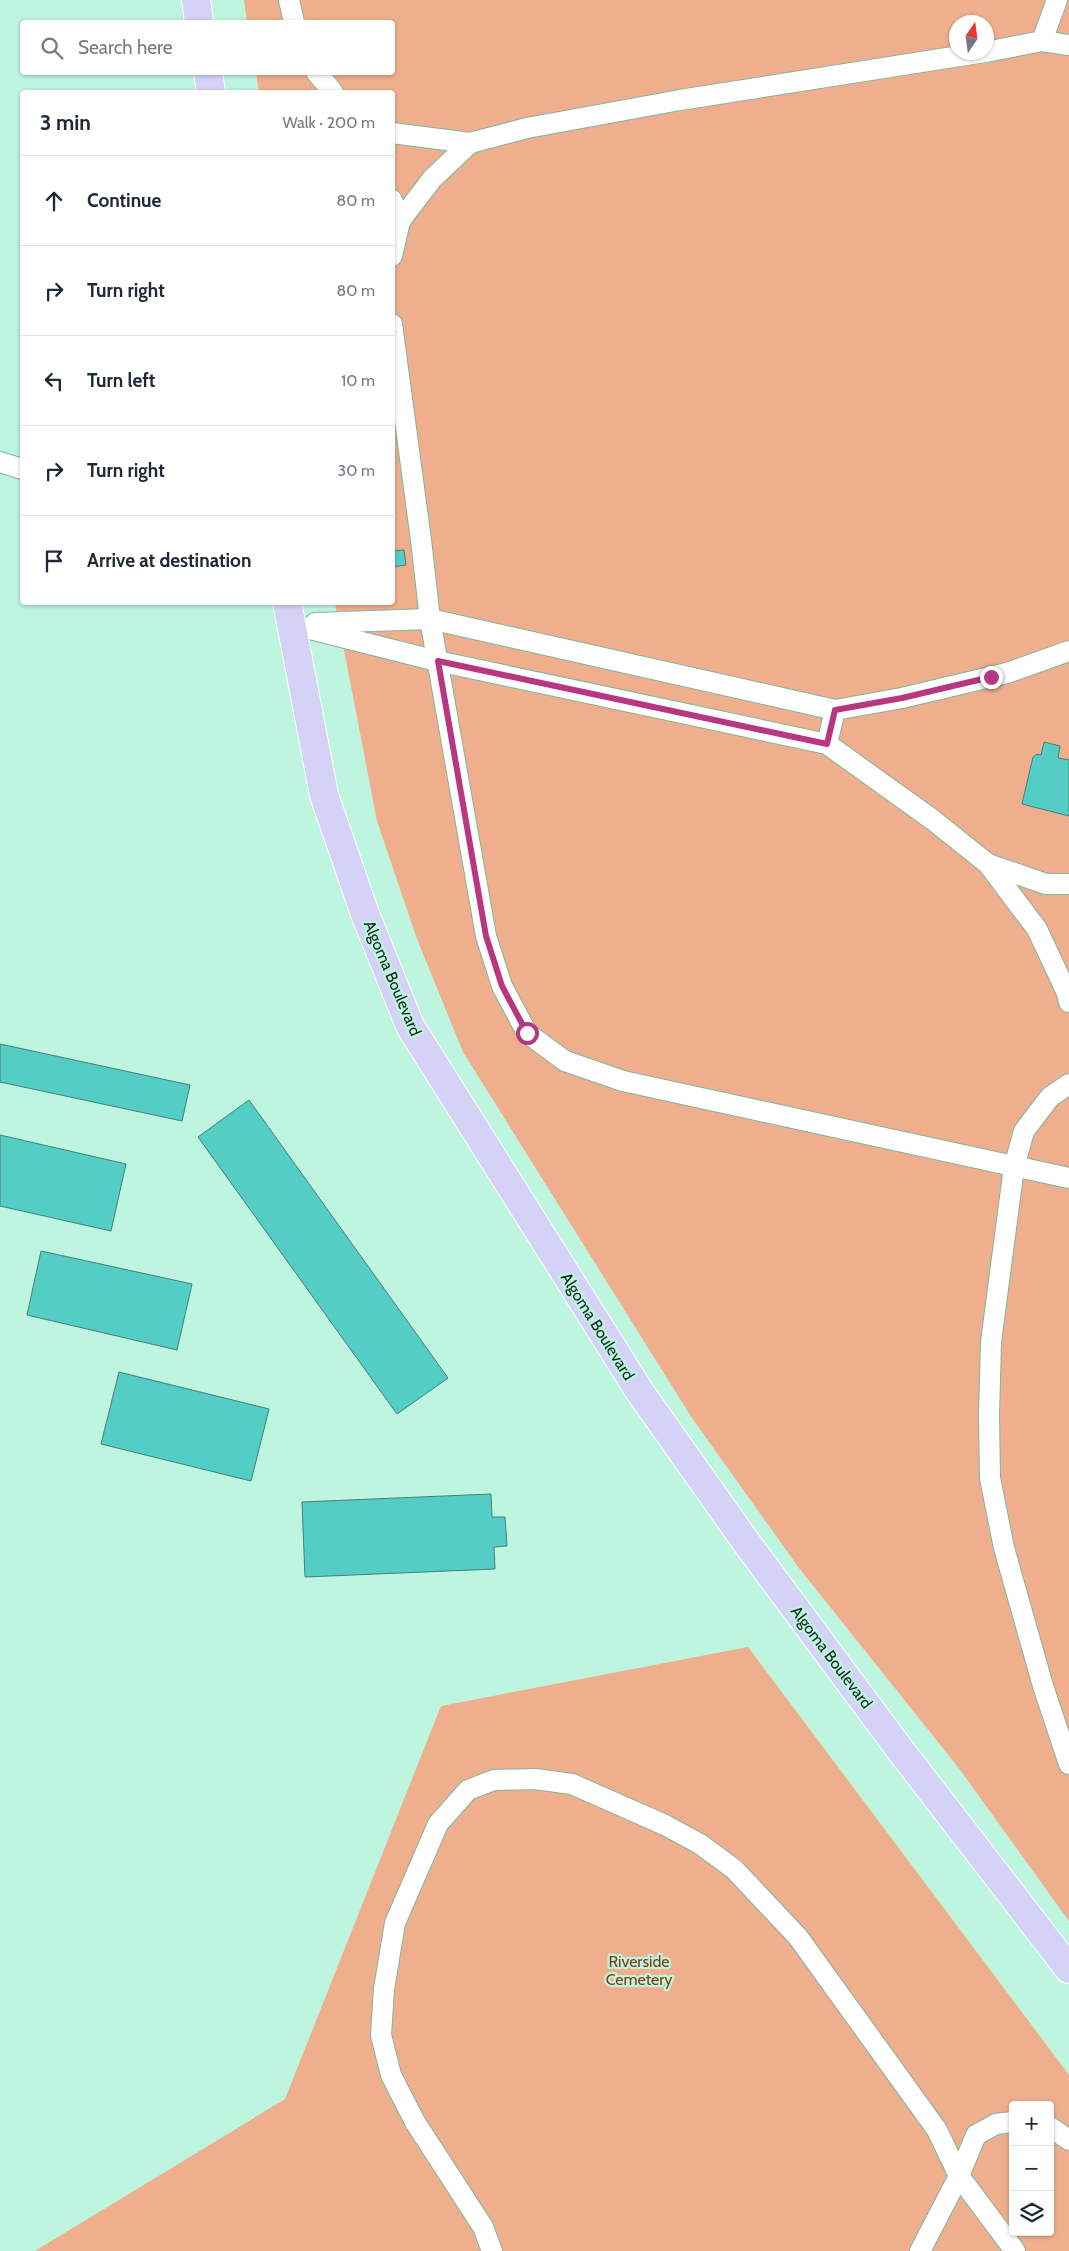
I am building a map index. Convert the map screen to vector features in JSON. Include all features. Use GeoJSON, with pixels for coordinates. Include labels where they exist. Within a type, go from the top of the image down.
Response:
{"type":"FeatureCollection","features":[{"type":"Feature","properties":{"kind":"main road"},"geometry":{"type":"LineString","coordinates":[[196,0],[199,20]]}},
{"type":"Feature","properties":{"kind":"main road"},"geometry":{"type":"LineString","coordinates":[[208,75],[211,90]]}},
{"type":"Feature","properties":{"kind":"main road","name":"Algoma Boulevard"},"geometry":{"type":"LineString","coordinates":[[288,613],[324,795],[365,914],[410,1026],[640,1392],[746,1542],[1069,1969]]}},
{"type":"Feature","properties":{"kind":"lane"},"geometry":{"type":"LineString","coordinates":[[289,0],[294,20]]}},
{"type":"Feature","properties":{"kind":"lane"},"geometry":{"type":"LineString","coordinates":[[1042,41],[1057,0]]}},
{"type":"Feature","properties":{"kind":"lane"},"geometry":{"type":"LineString","coordinates":[[994,50],[1042,41],[1069,45]]}},
{"type":"Feature","properties":{"kind":"lane"},"geometry":{"type":"LineString","coordinates":[[395,133],[470,144],[527,128],[680,100],[949,58]]}},
{"type":"Feature","properties":{"kind":"lane"},"geometry":{"type":"LineString","coordinates":[[319,75],[331,90]]}},
{"type":"Feature","properties":{"kind":"lane"},"geometry":{"type":"LineString","coordinates":[[395,243],[400,221],[432,179],[470,144]]}},
{"type":"Feature","properties":{"kind":"lane"},"geometry":{"type":"LineString","coordinates":[[395,208],[400,221]]}},
{"type":"Feature","properties":{"kind":"lane"},"geometry":{"type":"LineString","coordinates":[[395,346],[430,619],[486,936],[502,986],[527,1033],[565,1061],[623,1081],[1069,1178]]}},
{"type":"Feature","properties":{"kind":"lane"},"geometry":{"type":"LineString","coordinates":[[0,462],[20,468]]}},
{"type":"Feature","properties":{"kind":"lane"},"geometry":{"type":"LineString","coordinates":[[288,613],[430,619],[835,710],[902,698],[1007,673],[1069,651]]}},
{"type":"Feature","properties":{"kind":"lane"},"geometry":{"type":"LineString","coordinates":[[288,613],[438,661],[827,744],[933,820],[988,864],[1037,929],[1067,993],[1069,1002]]}},
{"type":"Feature","properties":{"kind":"lane"},"geometry":{"type":"LineString","coordinates":[[827,744],[835,710]]}},
{"type":"Feature","properties":{"kind":"lane"},"geometry":{"type":"LineString","coordinates":[[988,864],[1046,884],[1069,884]]}},
{"type":"Feature","properties":{"kind":"lane"},"geometry":{"type":"LineString","coordinates":[[1069,1084],[1050,1097],[1024,1132],[1014,1167],[991,1342],[988,1416],[990,1478],[1004,1548],[1043,1686],[1069,1764]]}},
{"type":"Feature","properties":{"kind":"lane"},"geometry":{"type":"LineString","coordinates":[[492,2251],[483,2227],[415,2122],[391,2075],[381,2035],[384,1989],[395,1923],[438,1824],[468,1790],[494,1780],[534,1779],[572,1784],[665,1825],[700,1844],[734,1869],[798,1938],[937,2130],[959,2176],[1015,2251]]}},
{"type":"Feature","properties":{"kind":"lane"},"geometry":{"type":"LineString","coordinates":[[920,2251],[959,2176],[976,2135],[996,2124],[1009,2122]]}},
{"type":"Feature","properties":{"kind":"lane"},"geometry":{"type":"LineString","coordinates":[[1054,2130],[1069,2140]]}},
{"type":"Feature","properties":{"kind":"green space"},"geometry":{"type":"Polygon","coordinates":[[[244,0],[1069,0],[1069,1921],[958,1767],[799,1568],[692,1418],[463,1052],[417,939],[377,821],[335,605],[395,605],[395,90],[259,90],[256,75],[395,75],[395,20],[247,20],[244,0]]]}},
{"type":"Feature","properties":{"kind":"green space","name":"Riverside Cemetery"},"geometry":{"type":"Polygon","coordinates":[[[748,1647],[1069,2075],[1069,2251],[35,2251],[285,2099],[441,1706],[748,1647]]]}},
{"type":"Feature","properties":{"kind":"building"},"geometry":{"type":"Polygon","coordinates":[[[404,550],[406,565],[395,567],[395,551],[404,550]]]}},
{"type":"Feature","properties":{"kind":"building"},"geometry":{"type":"Polygon","coordinates":[[[1044,742],[1060,746],[1058,758],[1069,760],[1069,816],[1022,804],[1033,757],[1037,754],[1041,755],[1044,742]]]}},
{"type":"Feature","properties":{"kind":"building"},"geometry":{"type":"Polygon","coordinates":[[[0,1044],[190,1085],[182,1121],[0,1082],[0,1044]]]}},
{"type":"Feature","properties":{"kind":"building"},"geometry":{"type":"Polygon","coordinates":[[[249,1100],[448,1378],[397,1414],[198,1137],[249,1100]]]}},
{"type":"Feature","properties":{"kind":"building"},"geometry":{"type":"Polygon","coordinates":[[[0,1135],[126,1164],[111,1231],[0,1206],[0,1135]]]}},
{"type":"Feature","properties":{"kind":"building"},"geometry":{"type":"Polygon","coordinates":[[[41,1251],[192,1284],[177,1350],[27,1315],[41,1251]]]}},
{"type":"Feature","properties":{"kind":"building"},"geometry":{"type":"Polygon","coordinates":[[[119,1372],[269,1409],[251,1481],[101,1444],[119,1372]]]}},
{"type":"Feature","properties":{"kind":"building"},"geometry":{"type":"Polygon","coordinates":[[[491,1494],[492,1517],[505,1517],[507,1546],[494,1547],[495,1569],[305,1577],[302,1502],[491,1494]]]}},
{"type":"Feature","properties":{"kind":"route"},"geometry":{"type":"LineString","coordinates":[[527,1033],[502,986],[486,936],[438,661],[827,744],[835,710],[902,698],[991,677]]}}]}
